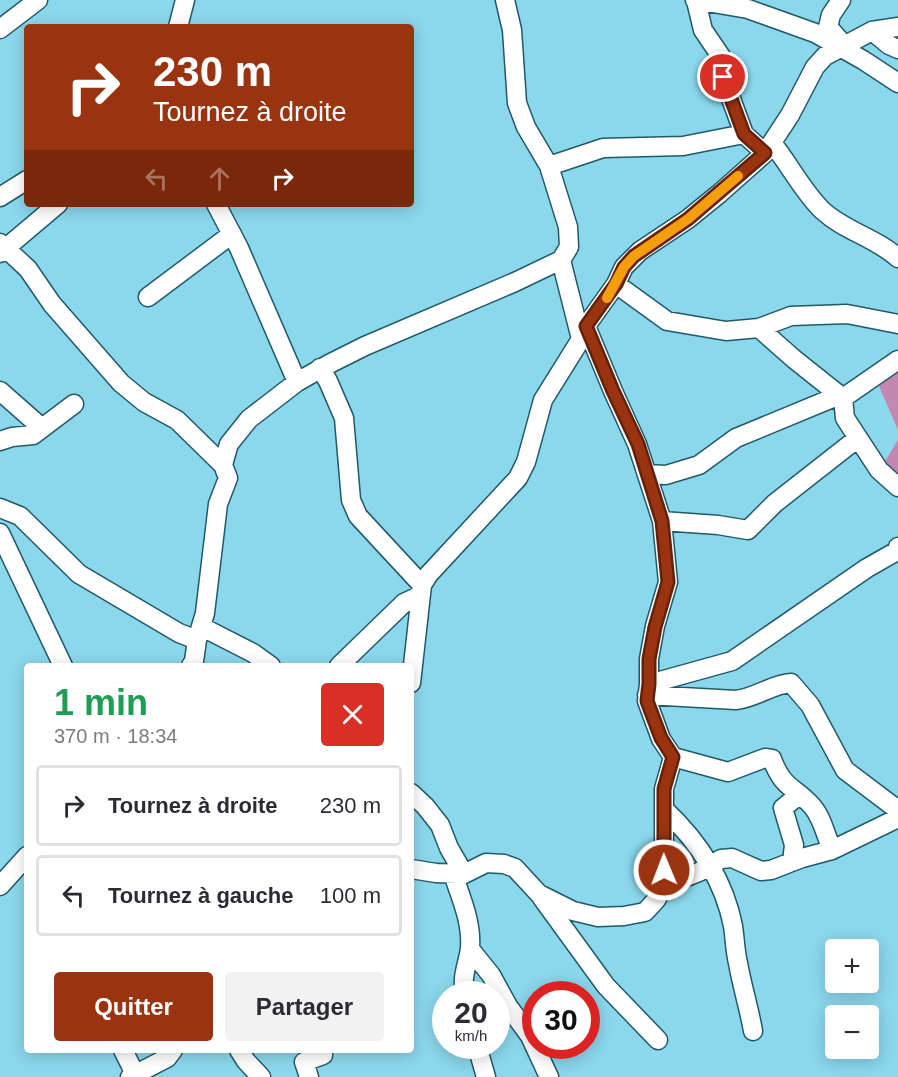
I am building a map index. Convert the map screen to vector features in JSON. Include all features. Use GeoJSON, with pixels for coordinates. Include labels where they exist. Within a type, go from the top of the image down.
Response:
{"type":"FeatureCollection","features":[{"type":"Feature","properties":{"kind":"street"},"geometry":{"type":"LineString","coordinates":[[0,28],[38,0]]}},
{"type":"Feature","properties":{"kind":"street"},"geometry":{"type":"LineString","coordinates":[[179,24],[185,0]]}},
{"type":"Feature","properties":{"kind":"street"},"geometry":{"type":"LineString","coordinates":[[223,465],[229,444],[249,419],[297,382],[320,368],[561,260],[570,238],[549,166],[526,127],[517,103],[512,30],[505,0]]}},
{"type":"Feature","properties":{"kind":"street"},"geometry":{"type":"LineString","coordinates":[[841,0],[828,21],[828,27],[841,46]]}},
{"type":"Feature","properties":{"kind":"street"},"geometry":{"type":"LineString","coordinates":[[898,83],[841,46],[815,33],[754,11],[695,1],[703,30],[722,58],[723,77],[744,134],[768,148],[822,210],[844,226],[888,249],[898,258]]}},
{"type":"Feature","properties":{"kind":"street"},"geometry":{"type":"LineString","coordinates":[[413,663],[422,590],[429,574],[518,478],[526,462],[543,400],[583,333],[616,284],[624,267],[634,256],[688,219],[768,148],[795,106],[815,67],[825,56],[872,31],[898,27]]}},
{"type":"Feature","properties":{"kind":"street"},"geometry":{"type":"LineString","coordinates":[[872,31],[889,45],[898,49]]}},
{"type":"Feature","properties":{"kind":"street"},"geometry":{"type":"LineString","coordinates":[[549,166],[603,148],[683,146],[744,134]]}},
{"type":"Feature","properties":{"kind":"street"},"geometry":{"type":"LineString","coordinates":[[0,197],[24,182]]}},
{"type":"Feature","properties":{"kind":"street"},"geometry":{"type":"LineString","coordinates":[[54,207],[2,248],[28,269],[52,304],[121,383],[144,402],[177,420],[223,465],[228,478],[218,504],[209,586],[193,663]]}},
{"type":"Feature","properties":{"kind":"street"},"geometry":{"type":"LineString","coordinates":[[218,207],[232,234],[297,382]]}},
{"type":"Feature","properties":{"kind":"street"},"geometry":{"type":"LineString","coordinates":[[148,297],[232,234]]}},
{"type":"Feature","properties":{"kind":"street"},"geometry":{"type":"LineString","coordinates":[[561,260],[583,333],[638,444],[662,521],[668,582],[655,627],[649,659],[648,690],[652,719],[673,757],[729,772],[765,758],[772,759],[786,785],[812,805],[818,814],[832,850]]}},
{"type":"Feature","properties":{"kind":"street"},"geometry":{"type":"LineString","coordinates":[[616,284],[667,321],[726,331],[759,328],[791,316],[847,314],[898,324]]}},
{"type":"Feature","properties":{"kind":"street"},"geometry":{"type":"LineString","coordinates":[[759,328],[841,397],[845,418],[879,470],[898,487]]}},
{"type":"Feature","properties":{"kind":"street"},"geometry":{"type":"LineString","coordinates":[[648,474],[666,475],[699,465],[736,438],[841,397],[898,360]]}},
{"type":"Feature","properties":{"kind":"street"},"geometry":{"type":"LineString","coordinates":[[320,368],[344,417],[351,500],[358,516],[422,590]]}},
{"type":"Feature","properties":{"kind":"street"},"geometry":{"type":"LineString","coordinates":[[1,393],[42,428]]}},
{"type":"Feature","properties":{"kind":"street"},"geometry":{"type":"LineString","coordinates":[[0,441],[33,435],[74,404]]}},
{"type":"Feature","properties":{"kind":"street"},"geometry":{"type":"LineString","coordinates":[[662,521],[718,525],[748,530],[776,503],[858,438]]}},
{"type":"Feature","properties":{"kind":"street"},"geometry":{"type":"LineString","coordinates":[[0,508],[20,516],[79,574],[179,633],[200,634],[253,653],[267,663]]}},
{"type":"Feature","properties":{"kind":"street"},"geometry":{"type":"LineString","coordinates":[[0,533],[62,663]]}},
{"type":"Feature","properties":{"kind":"street"},"geometry":{"type":"LineString","coordinates":[[648,690],[732,661],[867,568],[897,551],[898,547]]}},
{"type":"Feature","properties":{"kind":"street"},"geometry":{"type":"LineString","coordinates":[[342,663],[405,603],[422,590]]}},
{"type":"Feature","properties":{"kind":"street"},"geometry":{"type":"LineString","coordinates":[[648,690],[736,700],[749,699],[782,684],[791,683],[810,705],[845,770],[898,810]]}},
{"type":"Feature","properties":{"kind":"street"},"geometry":{"type":"LineString","coordinates":[[539,894],[573,911],[598,917],[645,912],[656,900],[664,886],[664,789],[673,757]]}},
{"type":"Feature","properties":{"kind":"street"},"geometry":{"type":"LineString","coordinates":[[792,862],[794,845],[783,808],[799,795]]}},
{"type":"Feature","properties":{"kind":"street"},"geometry":{"type":"LineString","coordinates":[[414,796],[440,825],[458,874],[470,927],[470,950],[465,967],[465,981]]}},
{"type":"Feature","properties":{"kind":"street"},"geometry":{"type":"LineString","coordinates":[[664,809],[690,836],[711,865],[717,878],[732,924],[738,964],[753,1031]]}},
{"type":"Feature","properties":{"kind":"street"},"geometry":{"type":"LineString","coordinates":[[664,886],[721,859],[732,858],[761,871],[771,870],[832,850],[898,818]]}},
{"type":"Feature","properties":{"kind":"street"},"geometry":{"type":"LineString","coordinates":[[0,886],[24,861]]}},
{"type":"Feature","properties":{"kind":"street"},"geometry":{"type":"LineString","coordinates":[[414,869],[458,874],[486,863],[504,864],[515,868],[539,894],[606,986],[657,1040]]}},
{"type":"Feature","properties":{"kind":"street"},"geometry":{"type":"LineString","coordinates":[[470,950],[491,975],[508,1006],[530,1036],[549,1077]]}},
{"type":"Feature","properties":{"kind":"street"},"geometry":{"type":"LineString","coordinates":[[124,1053],[132,1075],[167,1058],[171,1053]]}},
{"type":"Feature","properties":{"kind":"street"},"geometry":{"type":"LineString","coordinates":[[241,1053],[261,1077]]}},
{"type":"Feature","properties":{"kind":"street"},"geometry":{"type":"LineString","coordinates":[[309,1077],[304,1062],[323,1055],[323,1053]]}},
{"type":"Feature","properties":{"kind":"street"},"geometry":{"type":"LineString","coordinates":[[481,1059],[486,1077]]}},
{"type":"Feature","properties":{"kind":"shaded area"},"geometry":{"type":"Polygon","coordinates":[[[898,364],[898,430],[879,386],[898,364]]]}},
{"type":"Feature","properties":{"kind":"shaded area"},"geometry":{"type":"Polygon","coordinates":[[[898,440],[898,480],[882,466],[898,440]]]}},
{"type":"Feature","properties":{"kind":"slow traffic"},"geometry":{"type":"LineString","coordinates":[[607,298],[624,267],[634,256],[688,219],[738,176]]}},
{"type":"Feature","properties":{"kind":"route"},"geometry":{"type":"LineString","coordinates":[[664,870],[664,789],[673,757],[652,719],[647,701],[649,659],[655,627],[668,582],[662,521],[638,444],[586,326],[616,284],[624,267],[634,256],[688,219],[765,153],[744,134],[723,77]]}}]}
